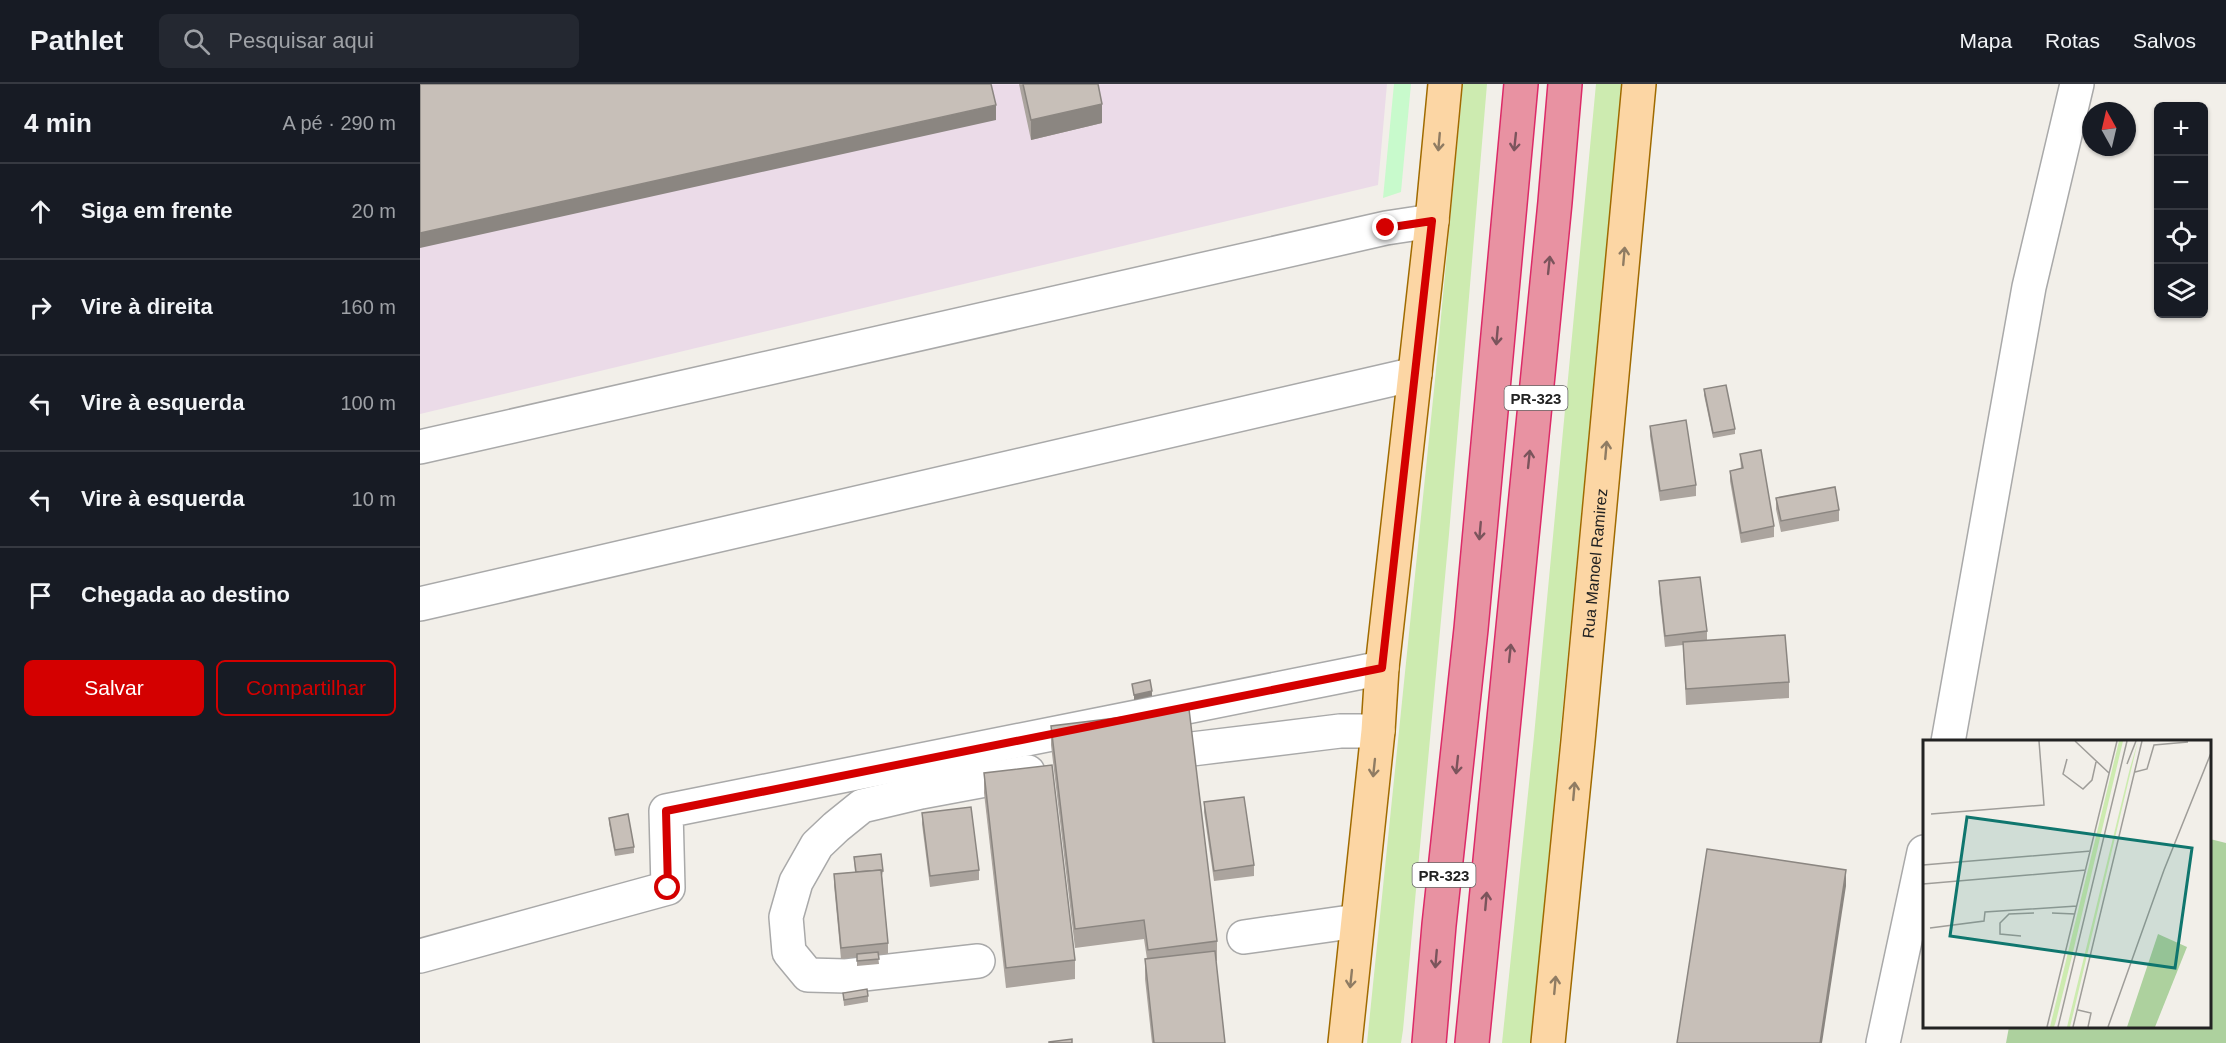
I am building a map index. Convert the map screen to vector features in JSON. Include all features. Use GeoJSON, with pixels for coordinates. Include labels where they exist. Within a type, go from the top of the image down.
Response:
{"type":"FeatureCollection","features":[{"type":"Feature","properties":{"kind":"highway","name":"PR-323"},"geometry":{"type":"LineString","coordinates":[[1429,1043],[1439,925],[1471,629],[1521,84]]}},
{"type":"Feature","properties":{"kind":"highway","name":"PR-323"},"geometry":{"type":"LineString","coordinates":[[1472,1043],[1556,202],[1565,84]]}},
{"type":"Feature","properties":{"kind":"main road"},"geometry":{"type":"LineString","coordinates":[[1345,1043],[1378,731],[1382,668],[1445,84]]}},
{"type":"Feature","properties":{"kind":"main road","name":"Rua Manoel Ramirez"},"geometry":{"type":"LineString","coordinates":[[1548,1043],[1640,84]]}},
{"type":"Feature","properties":{"kind":"street"},"geometry":{"type":"LineString","coordinates":[[1948,740],[2029,287],[2076,84]]}},
{"type":"Feature","properties":{"kind":"street"},"geometry":{"type":"LineString","coordinates":[[420,447],[1386,228],[1432,221]]}},
{"type":"Feature","properties":{"kind":"street"},"geometry":{"type":"LineString","coordinates":[[420,604],[1415,374]]}},
{"type":"Feature","properties":{"kind":"street"},"geometry":{"type":"LineString","coordinates":[[420,956],[668,888],[666,811],[1382,668]]}},
{"type":"Feature","properties":{"kind":"street"},"geometry":{"type":"LineString","coordinates":[[1192,749],[1340,731],[1378,731]]}},
{"type":"Feature","properties":{"kind":"street"},"geometry":{"type":"LineString","coordinates":[[978,961],[846,976],[807,975],[789,952],[786,917],[796,882],[817,845],[862,806],[921,792],[1054,768]]}},
{"type":"Feature","properties":{"kind":"street"},"geometry":{"type":"LineString","coordinates":[[1883,1043],[1923,857]]}},
{"type":"Feature","properties":{"kind":"street"},"geometry":{"type":"LineString","coordinates":[[1244,937],[1357,921]]}},
{"type":"Feature","properties":{"kind":"shaded area"},"geometry":{"type":"Polygon","coordinates":[[[420,84],[1387,84],[1378,185],[420,414],[420,84]]]}},
{"type":"Feature","properties":{"kind":"green space"},"geometry":{"type":"Polygon","coordinates":[[[1394,84],[1411,84],[1401,192],[1383,198],[1394,84]]]}},
{"type":"Feature","properties":{"kind":"green space"},"geometry":{"type":"Polygon","coordinates":[[[1463,84],[1487,84],[1449,534],[1403,1030],[1401,1043],[1367,1043],[1435,380],[1463,84]]]}},
{"type":"Feature","properties":{"kind":"green space"},"geometry":{"type":"Polygon","coordinates":[[[1596,84],[1622,84],[1531,1043],[1502,1043],[1534,736],[1596,84]]]}},
{"type":"Feature","properties":{"kind":"green space"},"geometry":{"type":"Polygon","coordinates":[[[2211,839],[2226,843],[2226,1043],[2006,1043],[2009,1028],[2211,1028],[2211,839]]]}},
{"type":"Feature","properties":{"kind":"building"},"geometry":{"type":"Polygon","coordinates":[[[420,84],[991,84],[996,105],[420,233],[420,84]]]}},
{"type":"Feature","properties":{"kind":"building"},"geometry":{"type":"Polygon","coordinates":[[[1023,84],[1098,84],[1102,104],[1031,120],[1023,84]]]}},
{"type":"Feature","properties":{"kind":"building"},"geometry":{"type":"Polygon","coordinates":[[[1726,385],[1735,429],[1713,433],[1704,389],[1726,385]]]}},
{"type":"Feature","properties":{"kind":"building"},"geometry":{"type":"Polygon","coordinates":[[[1686,420],[1696,485],[1660,491],[1650,426],[1686,420]]]}},
{"type":"Feature","properties":{"kind":"building"},"geometry":{"type":"Polygon","coordinates":[[[1761,450],[1774,526],[1741,533],[1730,471],[1743,468],[1740,454],[1761,450]]]}},
{"type":"Feature","properties":{"kind":"building"},"geometry":{"type":"Polygon","coordinates":[[[1835,487],[1839,510],[1781,521],[1776,498],[1835,487]]]}},
{"type":"Feature","properties":{"kind":"building"},"geometry":{"type":"Polygon","coordinates":[[[1700,577],[1707,631],[1665,636],[1659,581],[1700,577]]]}},
{"type":"Feature","properties":{"kind":"building"},"geometry":{"type":"Polygon","coordinates":[[[1785,635],[1789,682],[1686,689],[1683,642],[1785,635]]]}},
{"type":"Feature","properties":{"kind":"building"},"geometry":{"type":"Polygon","coordinates":[[[1150,680],[1152,691],[1134,695],[1132,684],[1150,680]]]}},
{"type":"Feature","properties":{"kind":"building"},"geometry":{"type":"Polygon","coordinates":[[[1189,709],[1217,941],[1148,950],[1144,920],[1075,929],[1051,726],[1189,709]]]}},
{"type":"Feature","properties":{"kind":"building"},"geometry":{"type":"Polygon","coordinates":[[[1052,765],[1075,960],[1006,968],[984,773],[1052,765]]]}},
{"type":"Feature","properties":{"kind":"building"},"geometry":{"type":"Polygon","coordinates":[[[1244,797],[1254,865],[1214,871],[1204,802],[1244,797]]]}},
{"type":"Feature","properties":{"kind":"building"},"geometry":{"type":"Polygon","coordinates":[[[971,807],[979,870],[930,876],[922,813],[971,807]]]}},
{"type":"Feature","properties":{"kind":"building"},"geometry":{"type":"Polygon","coordinates":[[[628,814],[634,847],[615,850],[609,818],[628,814]]]}},
{"type":"Feature","properties":{"kind":"building"},"geometry":{"type":"Polygon","coordinates":[[[1707,849],[1846,870],[1820,1043],[1677,1043],[1707,849]]]}},
{"type":"Feature","properties":{"kind":"building"},"geometry":{"type":"Polygon","coordinates":[[[881,854],[883,871],[856,872],[854,857],[881,854]]]}},
{"type":"Feature","properties":{"kind":"building"},"geometry":{"type":"Polygon","coordinates":[[[881,870],[888,943],[841,948],[834,874],[881,870]]]}},
{"type":"Feature","properties":{"kind":"building"},"geometry":{"type":"Polygon","coordinates":[[[1215,951],[1225,1043],[1154,1043],[1145,959],[1215,951]]]}},
{"type":"Feature","properties":{"kind":"building"},"geometry":{"type":"Polygon","coordinates":[[[878,952],[879,959],[857,961],[857,954],[878,952]]]}},
{"type":"Feature","properties":{"kind":"building"},"geometry":{"type":"Polygon","coordinates":[[[867,989],[868,996],[844,1000],[843,993],[867,989]]]}},
{"type":"Feature","properties":{"kind":"building"},"geometry":{"type":"Polygon","coordinates":[[[1072,1039],[1072,1043],[1049,1043],[1049,1042],[1072,1039]]]}},
{"type":"Feature","properties":{"kind":"route"},"geometry":{"type":"LineString","coordinates":[[668,888],[666,811],[1382,668],[1432,221],[1386,228]]}}]}
